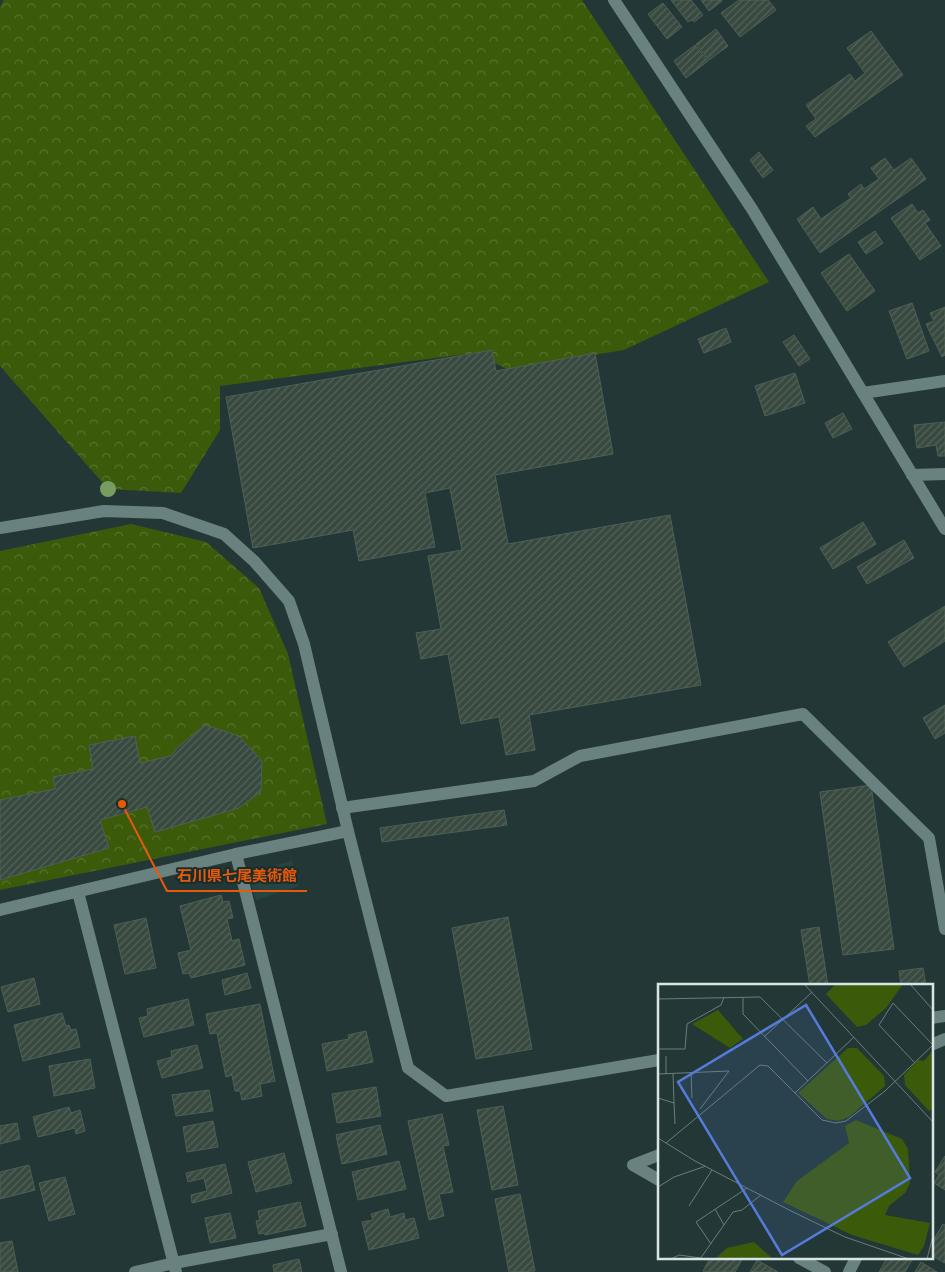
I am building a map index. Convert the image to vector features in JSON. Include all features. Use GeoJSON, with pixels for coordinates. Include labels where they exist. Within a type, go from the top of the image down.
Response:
{"type":"FeatureCollection","features":[{"type":"Feature","properties":{"kind":"street"},"geometry":{"type":"LineString","coordinates":[[614,0],[752,209],[945,529]]}},
{"type":"Feature","properties":{"kind":"street"},"geometry":{"type":"LineString","coordinates":[[864,392],[945,381]]}},
{"type":"Feature","properties":{"kind":"street"},"geometry":{"type":"LineString","coordinates":[[912,475],[945,474]]}},
{"type":"Feature","properties":{"kind":"street"},"geometry":{"type":"LineString","coordinates":[[0,528],[104,511],[163,514],[224,534],[254,561],[289,601],[304,644],[342,808],[408,1068],[446,1096],[658,1060]]}},
{"type":"Feature","properties":{"kind":"street"},"geometry":{"type":"LineString","coordinates":[[342,808],[534,781],[580,756],[803,714],[929,838],[945,929]]}},
{"type":"Feature","properties":{"kind":"street"},"geometry":{"type":"LineString","coordinates":[[0,910],[236,854],[348,831]]}},
{"type":"Feature","properties":{"kind":"street"},"geometry":{"type":"LineString","coordinates":[[236,854],[341,1272]]}},
{"type":"Feature","properties":{"kind":"street"},"geometry":{"type":"LineString","coordinates":[[78,892],[175,1267]]}},
{"type":"Feature","properties":{"kind":"street"},"geometry":{"type":"LineString","coordinates":[[932,1018],[945,1016]]}},
{"type":"Feature","properties":{"kind":"street"},"geometry":{"type":"LineString","coordinates":[[932,1045],[945,1039]]}},
{"type":"Feature","properties":{"kind":"street"},"geometry":{"type":"LineString","coordinates":[[658,1155],[633,1165],[658,1179]]}},
{"type":"Feature","properties":{"kind":"street"},"geometry":{"type":"LineString","coordinates":[[135,1272],[175,1267],[332,1234]]}},
{"type":"Feature","properties":{"kind":"street"},"geometry":{"type":"LineString","coordinates":[[803,1260],[825,1272]]}},
{"type":"Feature","properties":{"kind":"street"},"geometry":{"type":"LineString","coordinates":[[849,1272],[855,1260]]}},
{"type":"Feature","properties":{"kind":"shaded area"},"geometry":{"type":"Polygon","coordinates":[[[292,861],[299,886],[256,900],[251,883],[271,877],[268,867],[292,861]]]}},
{"type":"Feature","properties":{"kind":"green space"},"geometry":{"type":"Polygon","coordinates":[[[4,0],[582,0],[769,282],[624,350],[507,369],[474,353],[220,386],[220,430],[181,493],[108,489],[0,366],[0,7],[4,0]]]}},
{"type":"Feature","properties":{"kind":"green space"},"geometry":{"type":"Polygon","coordinates":[[[131,524],[206,542],[259,588],[288,654],[327,824],[0,890],[0,551],[131,524]]]}},
{"type":"Feature","properties":{"kind":"building"},"geometry":{"type":"Polygon","coordinates":[[[671,0],[691,0],[703,15],[694,22],[692,20],[688,22],[671,0]]]}},
{"type":"Feature","properties":{"kind":"building"},"geometry":{"type":"Polygon","coordinates":[[[701,0],[721,0],[722,1],[709,11],[701,0]]]}},
{"type":"Feature","properties":{"kind":"building"},"geometry":{"type":"Polygon","coordinates":[[[739,0],[768,0],[776,10],[740,37],[721,13],[739,0]]]}},
{"type":"Feature","properties":{"kind":"building"},"geometry":{"type":"Polygon","coordinates":[[[663,3],[682,27],[667,39],[648,14],[663,3]]]}},
{"type":"Feature","properties":{"kind":"building"},"geometry":{"type":"Polygon","coordinates":[[[716,29],[728,46],[709,60],[696,44],[716,29]]]}},
{"type":"Feature","properties":{"kind":"building"},"geometry":{"type":"Polygon","coordinates":[[[871,31],[903,75],[815,137],[806,126],[816,119],[806,105],[850,74],[855,81],[865,73],[847,48],[871,31]]]}},
{"type":"Feature","properties":{"kind":"building"},"geometry":{"type":"Polygon","coordinates":[[[695,45],[708,61],[686,78],[674,61],[695,45]]]}},
{"type":"Feature","properties":{"kind":"building"},"geometry":{"type":"Polygon","coordinates":[[[759,152],[773,170],[763,178],[750,160],[759,152]]]}},
{"type":"Feature","properties":{"kind":"building"},"geometry":{"type":"Polygon","coordinates":[[[885,158],[894,170],[911,158],[926,179],[820,253],[797,219],[813,207],[821,219],[851,198],[848,194],[861,184],[864,189],[879,179],[871,168],[885,158]]]}},
{"type":"Feature","properties":{"kind":"building"},"geometry":{"type":"Polygon","coordinates":[[[912,204],[918,213],[923,210],[930,220],[925,223],[941,246],[920,260],[891,218],[912,204]]]}},
{"type":"Feature","properties":{"kind":"building"},"geometry":{"type":"Polygon","coordinates":[[[875,231],[883,243],[866,254],[858,242],[875,231]]]}},
{"type":"Feature","properties":{"kind":"building"},"geometry":{"type":"Polygon","coordinates":[[[849,254],[875,291],[847,311],[821,273],[849,254]]]}},
{"type":"Feature","properties":{"kind":"building"},"geometry":{"type":"Polygon","coordinates":[[[912,303],[929,351],[907,359],[889,311],[912,303]]]}},
{"type":"Feature","properties":{"kind":"building"},"geometry":{"type":"Polygon","coordinates":[[[945,307],[945,355],[942,357],[926,324],[934,321],[930,313],[945,307]]]}},
{"type":"Feature","properties":{"kind":"building"},"geometry":{"type":"Polygon","coordinates":[[[726,328],[731,342],[704,353],[698,339],[726,328]]]}},
{"type":"Feature","properties":{"kind":"building"},"geometry":{"type":"Polygon","coordinates":[[[794,335],[810,359],[799,366],[783,342],[794,335]]]}},
{"type":"Feature","properties":{"kind":"building"},"geometry":{"type":"Polygon","coordinates":[[[492,350],[496,371],[595,353],[613,454],[495,475],[508,544],[670,515],[701,685],[529,715],[535,750],[506,755],[499,717],[461,724],[448,654],[421,659],[416,633],[441,629],[428,556],[462,550],[450,488],[425,493],[435,547],[359,561],[353,530],[253,548],[226,397],[492,350]]]}},
{"type":"Feature","properties":{"kind":"building"},"geometry":{"type":"Polygon","coordinates":[[[795,373],[805,403],[765,416],[755,386],[795,373]]]}},
{"type":"Feature","properties":{"kind":"building"},"geometry":{"type":"Polygon","coordinates":[[[843,413],[852,429],[833,438],[825,423],[843,413]]]}},
{"type":"Feature","properties":{"kind":"building"},"geometry":{"type":"Polygon","coordinates":[[[945,422],[945,456],[938,456],[936,445],[917,448],[914,425],[945,422]]]}},
{"type":"Feature","properties":{"kind":"building"},"geometry":{"type":"Polygon","coordinates":[[[863,522],[876,544],[833,569],[820,548],[863,522]]]}},
{"type":"Feature","properties":{"kind":"building"},"geometry":{"type":"Polygon","coordinates":[[[904,540],[914,558],[867,584],[857,567],[904,540]]]}},
{"type":"Feature","properties":{"kind":"building"},"geometry":{"type":"Polygon","coordinates":[[[945,606],[945,641],[904,667],[888,642],[945,606]]]}},
{"type":"Feature","properties":{"kind":"building"},"geometry":{"type":"Polygon","coordinates":[[[945,705],[945,733],[935,739],[923,718],[945,705]]]}},
{"type":"Feature","properties":{"kind":"building"},"geometry":{"type":"Polygon","coordinates":[[[205,725],[239,736],[262,761],[261,791],[239,808],[155,832],[147,807],[100,820],[109,848],[0,880],[0,800],[55,789],[53,777],[93,769],[89,745],[135,736],[140,763],[171,756],[178,747],[205,725]]]}},
{"type":"Feature","properties":{"kind":"building"},"geometry":{"type":"Polygon","coordinates":[[[871,785],[894,949],[843,955],[820,792],[871,785]]]}},
{"type":"Feature","properties":{"kind":"building"},"geometry":{"type":"Polygon","coordinates":[[[504,810],[507,825],[382,842],[380,828],[504,810]]]}},
{"type":"Feature","properties":{"kind":"building"},"geometry":{"type":"Polygon","coordinates":[[[221,895],[223,902],[229,901],[233,918],[227,919],[232,941],[239,939],[245,965],[191,978],[189,973],[183,974],[178,953],[191,950],[180,906],[221,895]]]}},
{"type":"Feature","properties":{"kind":"building"},"geometry":{"type":"Polygon","coordinates":[[[508,917],[532,1049],[476,1059],[452,928],[508,917]]]}},
{"type":"Feature","properties":{"kind":"building"},"geometry":{"type":"Polygon","coordinates":[[[146,918],[156,968],[125,974],[114,925],[146,918]]]}},
{"type":"Feature","properties":{"kind":"building"},"geometry":{"type":"Polygon","coordinates":[[[819,927],[828,984],[810,984],[801,930],[819,927]]]}},
{"type":"Feature","properties":{"kind":"building"},"geometry":{"type":"Polygon","coordinates":[[[923,968],[926,984],[901,984],[899,971],[923,968]]]}},
{"type":"Feature","properties":{"kind":"building"},"geometry":{"type":"Polygon","coordinates":[[[247,973],[251,988],[225,995],[222,980],[247,973]]]}},
{"type":"Feature","properties":{"kind":"building"},"geometry":{"type":"Polygon","coordinates":[[[34,978],[40,1004],[8,1012],[1,987],[34,978]]]}},
{"type":"Feature","properties":{"kind":"building"},"geometry":{"type":"Polygon","coordinates":[[[188,999],[194,1025],[144,1037],[139,1018],[148,1016],[147,1009],[188,999]]]}},
{"type":"Feature","properties":{"kind":"building"},"geometry":{"type":"Polygon","coordinates":[[[260,1004],[275,1081],[260,1084],[262,1096],[242,1100],[240,1091],[235,1091],[232,1075],[226,1077],[217,1033],[210,1034],[206,1014],[260,1004]]]}},
{"type":"Feature","properties":{"kind":"building"},"geometry":{"type":"Polygon","coordinates":[[[62,1013],[66,1026],[69,1025],[71,1030],[76,1029],[80,1047],[23,1061],[14,1025],[62,1013]]]}},
{"type":"Feature","properties":{"kind":"building"},"geometry":{"type":"Polygon","coordinates":[[[366,1031],[373,1062],[327,1071],[322,1044],[349,1039],[348,1035],[366,1031]]]}},
{"type":"Feature","properties":{"kind":"building"},"geometry":{"type":"Polygon","coordinates":[[[197,1045],[203,1068],[162,1078],[157,1061],[172,1057],[171,1051],[197,1045]]]}},
{"type":"Feature","properties":{"kind":"building"},"geometry":{"type":"Polygon","coordinates":[[[90,1059],[95,1088],[54,1096],[49,1066],[90,1059]]]}},
{"type":"Feature","properties":{"kind":"building"},"geometry":{"type":"Polygon","coordinates":[[[376,1087],[381,1116],[337,1123],[332,1094],[376,1087]]]}},
{"type":"Feature","properties":{"kind":"building"},"geometry":{"type":"Polygon","coordinates":[[[209,1090],[213,1111],[176,1116],[172,1095],[209,1090]]]}},
{"type":"Feature","properties":{"kind":"building"},"geometry":{"type":"Polygon","coordinates":[[[503,1106],[518,1185],[492,1190],[477,1110],[503,1106]]]}},
{"type":"Feature","properties":{"kind":"building"},"geometry":{"type":"Polygon","coordinates":[[[69,1107],[71,1113],[80,1110],[85,1131],[76,1134],[75,1128],[38,1137],[33,1117],[69,1107]]]}},
{"type":"Feature","properties":{"kind":"building"},"geometry":{"type":"Polygon","coordinates":[[[442,1114],[449,1145],[443,1146],[453,1192],[439,1194],[444,1216],[429,1220],[408,1121],[442,1114]]]}},
{"type":"Feature","properties":{"kind":"building"},"geometry":{"type":"Polygon","coordinates":[[[213,1121],[218,1147],[187,1152],[183,1127],[213,1121]]]}},
{"type":"Feature","properties":{"kind":"building"},"geometry":{"type":"Polygon","coordinates":[[[17,1123],[20,1139],[0,1144],[0,1126],[17,1123]]]}},
{"type":"Feature","properties":{"kind":"building"},"geometry":{"type":"Polygon","coordinates":[[[380,1125],[387,1154],[342,1164],[336,1135],[380,1125]]]}},
{"type":"Feature","properties":{"kind":"building"},"geometry":{"type":"Polygon","coordinates":[[[284,1153],[292,1183],[256,1192],[248,1162],[284,1153]]]}},
{"type":"Feature","properties":{"kind":"building"},"geometry":{"type":"Polygon","coordinates":[[[945,1156],[945,1190],[934,1183],[939,1175],[935,1172],[945,1156]]]}},
{"type":"Feature","properties":{"kind":"building"},"geometry":{"type":"Polygon","coordinates":[[[399,1161],[406,1189],[358,1200],[352,1172],[399,1161]]]}},
{"type":"Feature","properties":{"kind":"building"},"geometry":{"type":"Polygon","coordinates":[[[225,1164],[232,1193],[192,1203],[191,1195],[207,1191],[204,1178],[188,1182],[186,1173],[225,1164]]]}},
{"type":"Feature","properties":{"kind":"building"},"geometry":{"type":"Polygon","coordinates":[[[29,1165],[35,1190],[0,1199],[0,1172],[29,1165]]]}},
{"type":"Feature","properties":{"kind":"building"},"geometry":{"type":"Polygon","coordinates":[[[65,1177],[75,1214],[49,1221],[39,1183],[65,1177]]]}},
{"type":"Feature","properties":{"kind":"building"},"geometry":{"type":"Polygon","coordinates":[[[520,1194],[535,1271],[509,1272],[495,1199],[520,1194]]]}},
{"type":"Feature","properties":{"kind":"building"},"geometry":{"type":"Polygon","coordinates":[[[300,1202],[306,1226],[265,1235],[264,1233],[259,1234],[256,1221],[260,1220],[258,1211],[300,1202]]]}},
{"type":"Feature","properties":{"kind":"building"},"geometry":{"type":"Polygon","coordinates":[[[388,1209],[390,1217],[404,1213],[405,1220],[414,1218],[419,1238],[369,1250],[362,1222],[373,1220],[371,1214],[388,1209]]]}},
{"type":"Feature","properties":{"kind":"building"},"geometry":{"type":"Polygon","coordinates":[[[230,1213],[236,1238],[210,1243],[205,1218],[230,1213]]]}},
{"type":"Feature","properties":{"kind":"building"},"geometry":{"type":"Polygon","coordinates":[[[943,1224],[945,1225],[945,1263],[932,1256],[932,1242],[943,1224]]]}},
{"type":"Feature","properties":{"kind":"building"},"geometry":{"type":"Polygon","coordinates":[[[12,1241],[18,1272],[0,1272],[0,1243],[12,1241]]]}},
{"type":"Feature","properties":{"kind":"building"},"geometry":{"type":"Polygon","coordinates":[[[299,1259],[302,1272],[274,1272],[273,1265],[299,1259]]]}},
{"type":"Feature","properties":{"kind":"building"},"geometry":{"type":"Polygon","coordinates":[[[709,1260],[742,1260],[735,1272],[703,1271],[709,1260]]]}},
{"type":"Feature","properties":{"kind":"building"},"geometry":{"type":"Polygon","coordinates":[[[757,1260],[778,1272],[750,1272],[757,1260]]]}},
{"type":"Feature","properties":{"kind":"building"},"geometry":{"type":"Polygon","coordinates":[[[886,1260],[912,1260],[905,1272],[879,1272],[886,1260]]]}},
{"type":"Feature","properties":{"kind":"building"},"geometry":{"type":"Polygon","coordinates":[[[921,1262],[937,1272],[915,1272],[921,1262]]]}},
{"type":"Feature","properties":{"kind":"place","name":"石川県七尾美術館"},"geometry":{"type":"Point","coordinates":[122,804]}}]}
